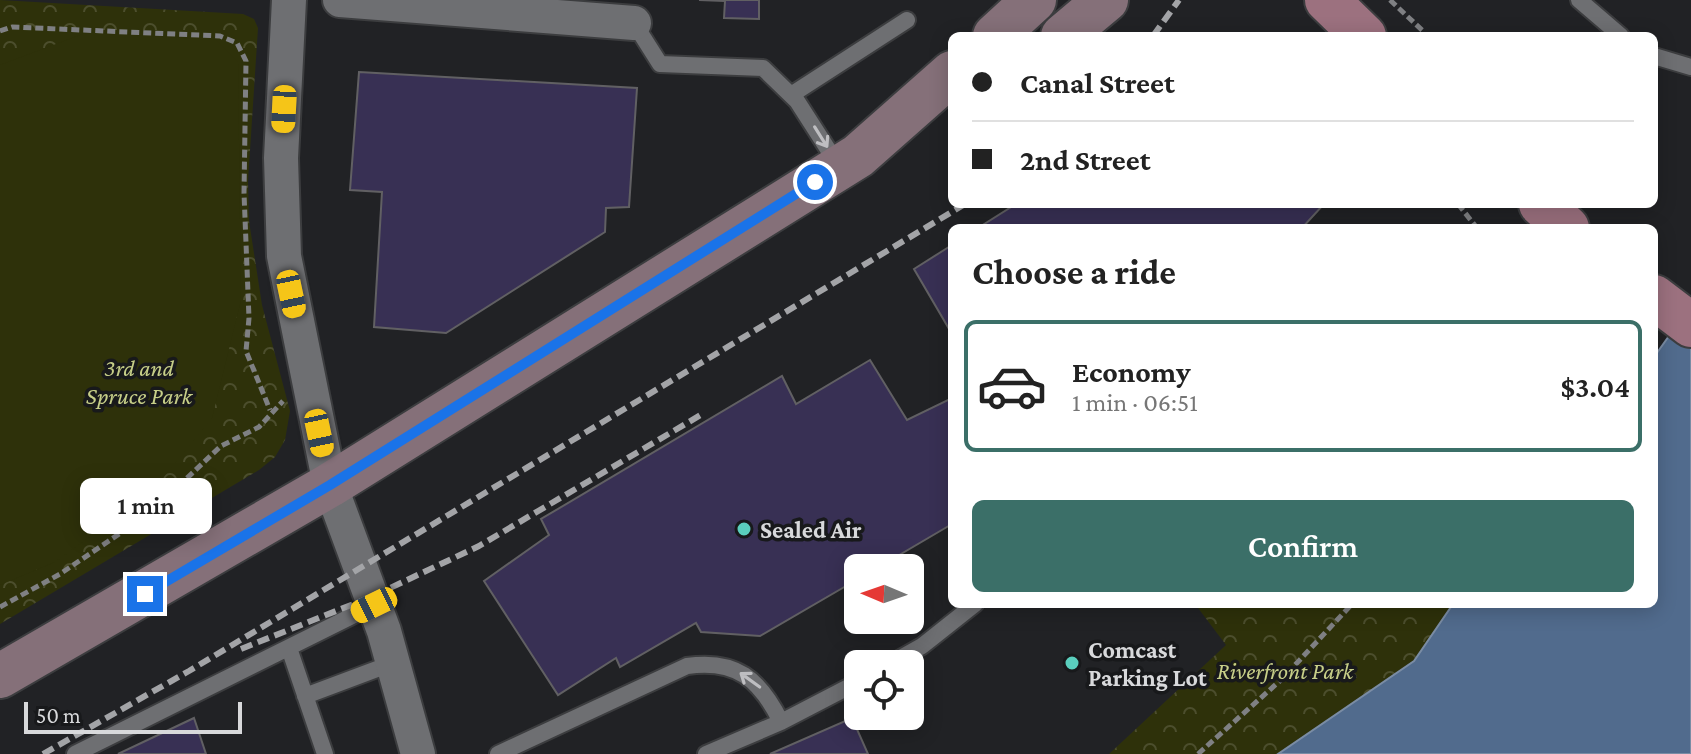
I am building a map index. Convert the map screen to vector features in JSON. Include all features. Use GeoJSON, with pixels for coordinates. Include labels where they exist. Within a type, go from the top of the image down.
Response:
{"type":"FeatureCollection","features":[{"type":"Feature","properties":{"kind":"main road"},"geometry":{"type":"LineString","coordinates":[[1327,0],[1360,32]]}},
{"type":"Feature","properties":{"kind":"main road"},"geometry":{"type":"LineString","coordinates":[[1545,208],[1563,224]]}},
{"type":"Feature","properties":{"kind":"main road"},"geometry":{"type":"LineString","coordinates":[[1658,300],[1691,325]]}},
{"type":"Feature","properties":{"kind":"street"},"geometry":{"type":"LineString","coordinates":[[289,0],[281,216],[284,256],[330,485],[393,663],[418,754]]}},
{"type":"Feature","properties":{"kind":"street"},"geometry":{"type":"LineString","coordinates":[[340,0],[573,9],[634,23]]}},
{"type":"Feature","properties":{"kind":"street"},"geometry":{"type":"LineString","coordinates":[[999,32],[1034,0]]}},
{"type":"Feature","properties":{"kind":"street"},"geometry":{"type":"LineString","coordinates":[[1068,32],[1106,0]]}},
{"type":"Feature","properties":{"kind":"street"},"geometry":{"type":"LineString","coordinates":[[0,676],[330,485],[848,161],[948,76]]}},
{"type":"Feature","properties":{"kind":"street"},"geometry":{"type":"LineString","coordinates":[[848,161],[904,143],[948,116]]}},
{"type":"Feature","properties":{"kind":"lane"},"geometry":{"type":"LineString","coordinates":[[1579,0],[1616,32]]}},
{"type":"Feature","properties":{"kind":"lane"},"geometry":{"type":"LineString","coordinates":[[791,95],[907,20]]}},
{"type":"Feature","properties":{"kind":"lane"},"geometry":{"type":"LineString","coordinates":[[634,23],[660,64],[763,68],[791,95],[848,161]]}},
{"type":"Feature","properties":{"kind":"lane"},"geometry":{"type":"LineString","coordinates":[[1658,57],[1691,67]]}},
{"type":"Feature","properties":{"kind":"lane"},"geometry":{"type":"LineString","coordinates":[[75,754],[374,605]]}},
{"type":"Feature","properties":{"kind":"lane"},"geometry":{"type":"LineString","coordinates":[[915,650],[970,608]]}},
{"type":"Feature","properties":{"kind":"lane"},"geometry":{"type":"LineString","coordinates":[[289,648],[325,754]]}},
{"type":"Feature","properties":{"kind":"lane"},"geometry":{"type":"LineString","coordinates":[[305,696],[393,663]]}},
{"type":"Feature","properties":{"kind":"lane"},"geometry":{"type":"LineString","coordinates":[[498,754],[687,666],[710,663],[729,666],[758,685],[781,722]]}},
{"type":"Feature","properties":{"kind":"lane"},"geometry":{"type":"LineString","coordinates":[[706,754],[781,722],[844,689]]}},
{"type":"Feature","properties":{"kind":"path"},"geometry":{"type":"LineString","coordinates":[[1390,0],[1424,32]]}},
{"type":"Feature","properties":{"kind":"path"},"geometry":{"type":"LineString","coordinates":[[0,31],[12,27],[220,36],[237,43],[246,71],[244,193],[249,318],[246,351],[270,410]]}},
{"type":"Feature","properties":{"kind":"path"},"geometry":{"type":"LineString","coordinates":[[1461,208],[1474,224]]}},
{"type":"Feature","properties":{"kind":"path"},"geometry":{"type":"LineString","coordinates":[[0,607],[60,574],[150,513],[221,446],[259,427],[270,410],[309,380]]}},
{"type":"Feature","properties":{"kind":"path"},"geometry":{"type":"LineString","coordinates":[[1198,754],[1282,679],[1348,608]]}},
{"type":"Feature","properties":{"kind":"green space","name":"3rd and Spruce Park"},"geometry":{"type":"Polygon","coordinates":[[[0,0],[243,14],[254,19],[258,28],[248,181],[249,221],[262,305],[290,411],[285,440],[275,457],[259,470],[0,624],[0,0]]]}},
{"type":"Feature","properties":{"kind":"green space","name":"3rd and Spruce Park"},"geometry":{"type":"Polygon","coordinates":[[[88,32],[216,40],[238,62],[241,300],[212,418],[149,495],[55,562],[0,585],[0,65],[88,32]]]}},
{"type":"Feature","properties":{"kind":"green space","name":"Riverfront Park"},"geometry":{"type":"Polygon","coordinates":[[[1198,608],[1450,608],[1414,661],[1278,754],[1109,754],[1226,645],[1198,608]]]}},
{"type":"Feature","properties":{"kind":"water"},"geometry":{"type":"Polygon","coordinates":[[[1691,305],[1691,754],[1278,754],[1414,661],[1450,608],[1658,608],[1658,351],[1691,305]]]}},
{"type":"Feature","properties":{"kind":"building"},"geometry":{"type":"Polygon","coordinates":[[[699,0],[759,0],[759,19],[724,18],[725,1],[699,0]]]}},
{"type":"Feature","properties":{"kind":"building"},"geometry":{"type":"Polygon","coordinates":[[[359,72],[637,88],[629,207],[606,208],[605,232],[446,333],[374,327],[382,192],[350,190],[359,72]]]}},
{"type":"Feature","properties":{"kind":"building"},"geometry":{"type":"Polygon","coordinates":[[[1010,208],[1320,208],[1306,224],[984,224],[1010,208]]]}},
{"type":"Feature","properties":{"kind":"building"},"geometry":{"type":"Polygon","coordinates":[[[948,248],[948,327],[914,269],[948,248]]]}},
{"type":"Feature","properties":{"kind":"building","name":"Sealed Air"},"geometry":{"type":"Polygon","coordinates":[[[870,360],[907,420],[948,400],[948,526],[901,554],[844,554],[844,587],[760,636],[701,632],[696,623],[620,667],[616,658],[558,695],[484,581],[549,535],[541,519],[782,376],[796,404],[870,360]]]}},
{"type":"Feature","properties":{"kind":"building"},"geometry":{"type":"Polygon","coordinates":[[[194,718],[206,754],[118,754],[194,718]]]}},
{"type":"Feature","properties":{"kind":"building"},"geometry":{"type":"Polygon","coordinates":[[[844,722],[844,730],[857,730],[868,754],[770,754],[844,722]]]}},
{"type":"Feature","properties":{"kind":"railway"},"geometry":{"type":"LineString","coordinates":[[1156,32],[1179,0]]}},
{"type":"Feature","properties":{"kind":"railway"},"geometry":{"type":"LineString","coordinates":[[43,754],[189,671],[958,208]]}},
{"type":"Feature","properties":{"kind":"railway"},"geometry":{"type":"LineString","coordinates":[[241,649],[371,597],[479,546],[704,413]]}},
{"type":"Feature","properties":{"kind":"place","name":"Sealed Air"},"geometry":{"type":"Point","coordinates":[744,529]}},
{"type":"Feature","properties":{"kind":"place","name":"Comcast Parking Lot"},"geometry":{"type":"Point","coordinates":[1072,663]}},
{"type":"Feature","properties":{"kind":"route"},"geometry":{"type":"LineString","coordinates":[[145,594],[330,485],[815,182]]}}]}
